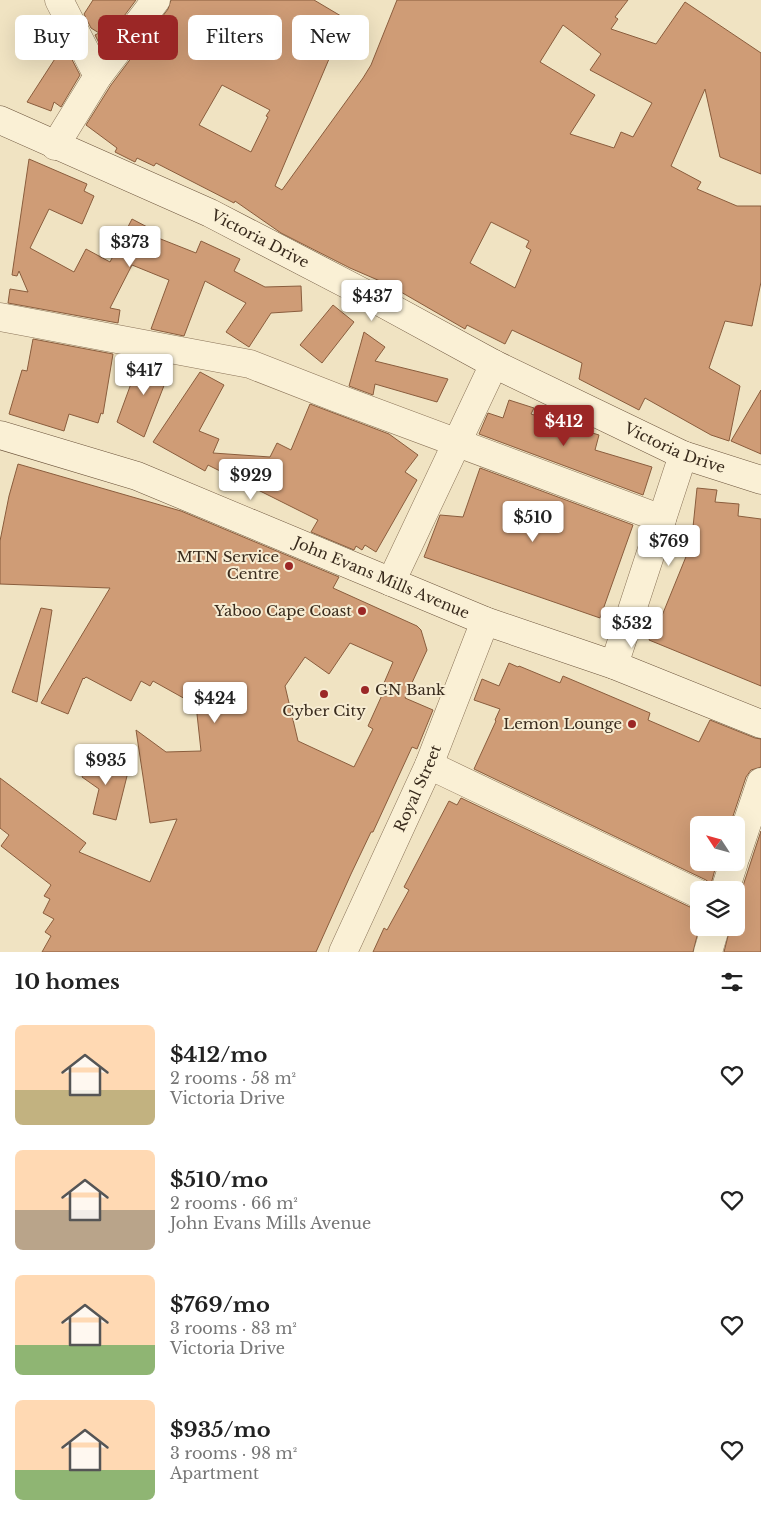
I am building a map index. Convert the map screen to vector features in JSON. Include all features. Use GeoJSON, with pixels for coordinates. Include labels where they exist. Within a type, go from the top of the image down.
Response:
{"type":"FeatureCollection","features":[{"type":"Feature","properties":{"kind":"street"},"geometry":{"type":"LineString","coordinates":[[58,0],[98,76]]}},
{"type":"Feature","properties":{"kind":"street"},"geometry":{"type":"LineString","coordinates":[[55,146],[98,76],[156,0]]}},
{"type":"Feature","properties":{"kind":"street","name":"Victoria Drive"},"geometry":{"type":"LineString","coordinates":[[0,120],[55,146],[210,213],[362,292],[494,364],[683,455],[761,480]]}},
{"type":"Feature","properties":{"kind":"street"},"geometry":{"type":"LineString","coordinates":[[0,317],[250,364],[662,519]]}},
{"type":"Feature","properties":{"kind":"street"},"geometry":{"type":"LineString","coordinates":[[391,582],[494,364]]}},
{"type":"Feature","properties":{"kind":"street","name":"John Evans Mills Avenue"},"geometry":{"type":"LineString","coordinates":[[0,436],[137,476],[485,621],[614,665],[761,724]]}},
{"type":"Feature","properties":{"kind":"street"},"geometry":{"type":"LineString","coordinates":[[614,665],[683,455]]}},
{"type":"Feature","properties":{"kind":"street","name":"Royal Street"},"geometry":{"type":"LineString","coordinates":[[351,949],[429,765],[485,621]]}},
{"type":"Feature","properties":{"kind":"street"},"geometry":{"type":"LineString","coordinates":[[429,765],[690,890]]}},
{"type":"Feature","properties":{"kind":"street"},"geometry":{"type":"LineString","coordinates":[[745,829],[761,782]]}},
{"type":"Feature","properties":{"kind":"street"},"geometry":{"type":"LineString","coordinates":[[708,952],[713,936]]}},
{"type":"Feature","properties":{"kind":"building"},"geometry":{"type":"Polygon","coordinates":[[[93,0],[136,0],[125,15],[98,15],[98,32],[91,28],[88,22],[88,15],[84,14],[93,0]]]}},
{"type":"Feature","properties":{"kind":"building"},"geometry":{"type":"Polygon","coordinates":[[[171,0],[314,0],[339,15],[292,15],[292,60],[329,60],[275,186],[282,190],[371,65],[397,0],[628,0],[615,17],[618,19],[611,29],[656,44],[685,2],[761,53],[761,174],[720,157],[705,89],[671,166],[701,182],[697,189],[737,206],[761,206],[761,282],[752,326],[725,321],[709,368],[740,386],[729,441],[711,435],[645,398],[639,410],[579,379],[582,363],[512,330],[505,344],[467,325],[465,329],[387,284],[350,268],[281,233],[235,201],[234,203],[156,163],[154,166],[137,158],[135,162],[115,152],[117,148],[86,125],[111,85],[130,60],[178,60],[178,15],[164,15],[171,0]],[[563,25],[540,62],[595,95],[570,134],[614,148],[621,132],[633,137],[652,103],[590,70],[601,54],[563,25]],[[222,85],[199,125],[251,152],[270,110],[222,85]],[[491,222],[470,263],[515,288],[531,250],[526,247],[529,241],[491,222]]]}},
{"type":"Feature","properties":{"kind":"building"},"geometry":{"type":"Polygon","coordinates":[[[54,60],[72,60],[80,75],[61,107],[54,102],[51,111],[27,102],[54,60]]]}},
{"type":"Feature","properties":{"kind":"building"},"geometry":{"type":"Polygon","coordinates":[[[29,159],[87,184],[84,191],[94,196],[82,224],[49,209],[30,248],[74,272],[86,249],[110,262],[132,219],[151,229],[148,234],[196,253],[201,241],[240,259],[234,271],[265,287],[301,286],[302,311],[271,313],[249,347],[226,332],[246,303],[205,281],[184,336],[151,329],[169,280],[132,265],[110,308],[120,310],[118,323],[8,303],[10,289],[28,292],[19,271],[17,276],[12,275],[29,159]]]}},
{"type":"Feature","properties":{"kind":"building"},"geometry":{"type":"Polygon","coordinates":[[[333,305],[354,322],[322,363],[300,345],[333,305]]]}},
{"type":"Feature","properties":{"kind":"building"},"geometry":{"type":"Polygon","coordinates":[[[364,332],[385,347],[375,361],[448,379],[437,402],[375,384],[373,395],[349,386],[364,332]]]}},
{"type":"Feature","properties":{"kind":"building"},"geometry":{"type":"Polygon","coordinates":[[[33,339],[113,354],[103,414],[101,413],[98,423],[69,414],[64,431],[9,414],[22,370],[27,371],[33,339]]]}},
{"type":"Feature","properties":{"kind":"building"},"geometry":{"type":"Polygon","coordinates":[[[140,359],[172,365],[144,437],[117,422],[140,359]]]}},
{"type":"Feature","properties":{"kind":"building"},"geometry":{"type":"Polygon","coordinates":[[[200,372],[224,385],[199,431],[219,439],[213,453],[270,457],[277,443],[291,450],[310,404],[389,434],[418,455],[405,472],[417,480],[376,552],[365,545],[362,550],[356,546],[354,550],[311,532],[318,520],[208,465],[205,471],[153,442],[200,372]]]}},
{"type":"Feature","properties":{"kind":"building"},"geometry":{"type":"Polygon","coordinates":[[[761,390],[761,454],[731,441],[761,390]]]}},
{"type":"Feature","properties":{"kind":"building"},"geometry":{"type":"Polygon","coordinates":[[[509,400],[534,408],[531,414],[599,435],[595,450],[652,467],[643,495],[479,434],[488,413],[503,418],[509,400]]]}},
{"type":"Feature","properties":{"kind":"building"},"geometry":{"type":"Polygon","coordinates":[[[18,464],[181,511],[339,577],[333,588],[417,626],[421,630],[427,650],[405,698],[433,710],[417,749],[412,747],[316,952],[42,952],[51,936],[45,932],[54,919],[43,913],[50,899],[44,896],[51,885],[1,846],[9,835],[0,828],[0,778],[86,843],[79,852],[150,882],[177,819],[150,823],[136,730],[166,752],[201,751],[196,705],[153,681],[150,686],[141,681],[131,701],[86,677],[83,678],[68,714],[41,703],[110,588],[0,584],[0,541],[18,464]],[[350,643],[329,674],[305,657],[285,686],[298,741],[354,767],[373,729],[368,726],[387,684],[384,683],[393,662],[350,643]]]}},
{"type":"Feature","properties":{"kind":"building"},"geometry":{"type":"Polygon","coordinates":[[[480,468],[633,525],[600,618],[424,557],[440,515],[463,517],[480,468]]]}},
{"type":"Feature","properties":{"kind":"building"},"geometry":{"type":"Polygon","coordinates":[[[697,488],[717,490],[715,502],[739,504],[738,516],[761,519],[761,686],[649,640],[656,621],[659,623],[694,537],[692,537],[697,488]]]}},
{"type":"Feature","properties":{"kind":"building"},"geometry":{"type":"Polygon","coordinates":[[[41,608],[52,610],[37,702],[12,692],[41,608]]]}},
{"type":"Feature","properties":{"kind":"building"},"geometry":{"type":"Polygon","coordinates":[[[509,663],[560,683],[563,676],[650,713],[648,720],[699,742],[710,720],[761,739],[761,767],[751,770],[746,777],[733,816],[690,816],[690,871],[715,871],[712,881],[707,881],[474,769],[500,709],[474,700],[482,679],[499,686],[509,663]]]}},
{"type":"Feature","properties":{"kind":"building"},"geometry":{"type":"Polygon","coordinates":[[[92,755],[128,772],[116,820],[93,814],[99,789],[82,777],[92,755]]]}},
{"type":"Feature","properties":{"kind":"building"},"geometry":{"type":"Polygon","coordinates":[[[461,798],[690,907],[690,936],[697,936],[693,952],[373,952],[384,928],[387,930],[409,890],[404,887],[449,801],[457,805],[461,798]]]}},
{"type":"Feature","properties":{"kind":"building"},"geometry":{"type":"Polygon","coordinates":[[[761,831],[761,952],[724,952],[728,936],[745,936],[745,881],[761,831]]]}},
{"type":"Feature","properties":{"kind":"place","name":"MTN Service Centre"},"geometry":{"type":"Point","coordinates":[289,566]}},
{"type":"Feature","properties":{"kind":"place","name":"Yaboo Cape Coast"},"geometry":{"type":"Point","coordinates":[362,611]}},
{"type":"Feature","properties":{"kind":"place","name":"GN Bank"},"geometry":{"type":"Point","coordinates":[365,690]}},
{"type":"Feature","properties":{"kind":"place","name":"Cyber City"},"geometry":{"type":"Point","coordinates":[324,694]}},
{"type":"Feature","properties":{"kind":"place","name":"Lemon Lounge"},"geometry":{"type":"Point","coordinates":[632,724]}}]}
